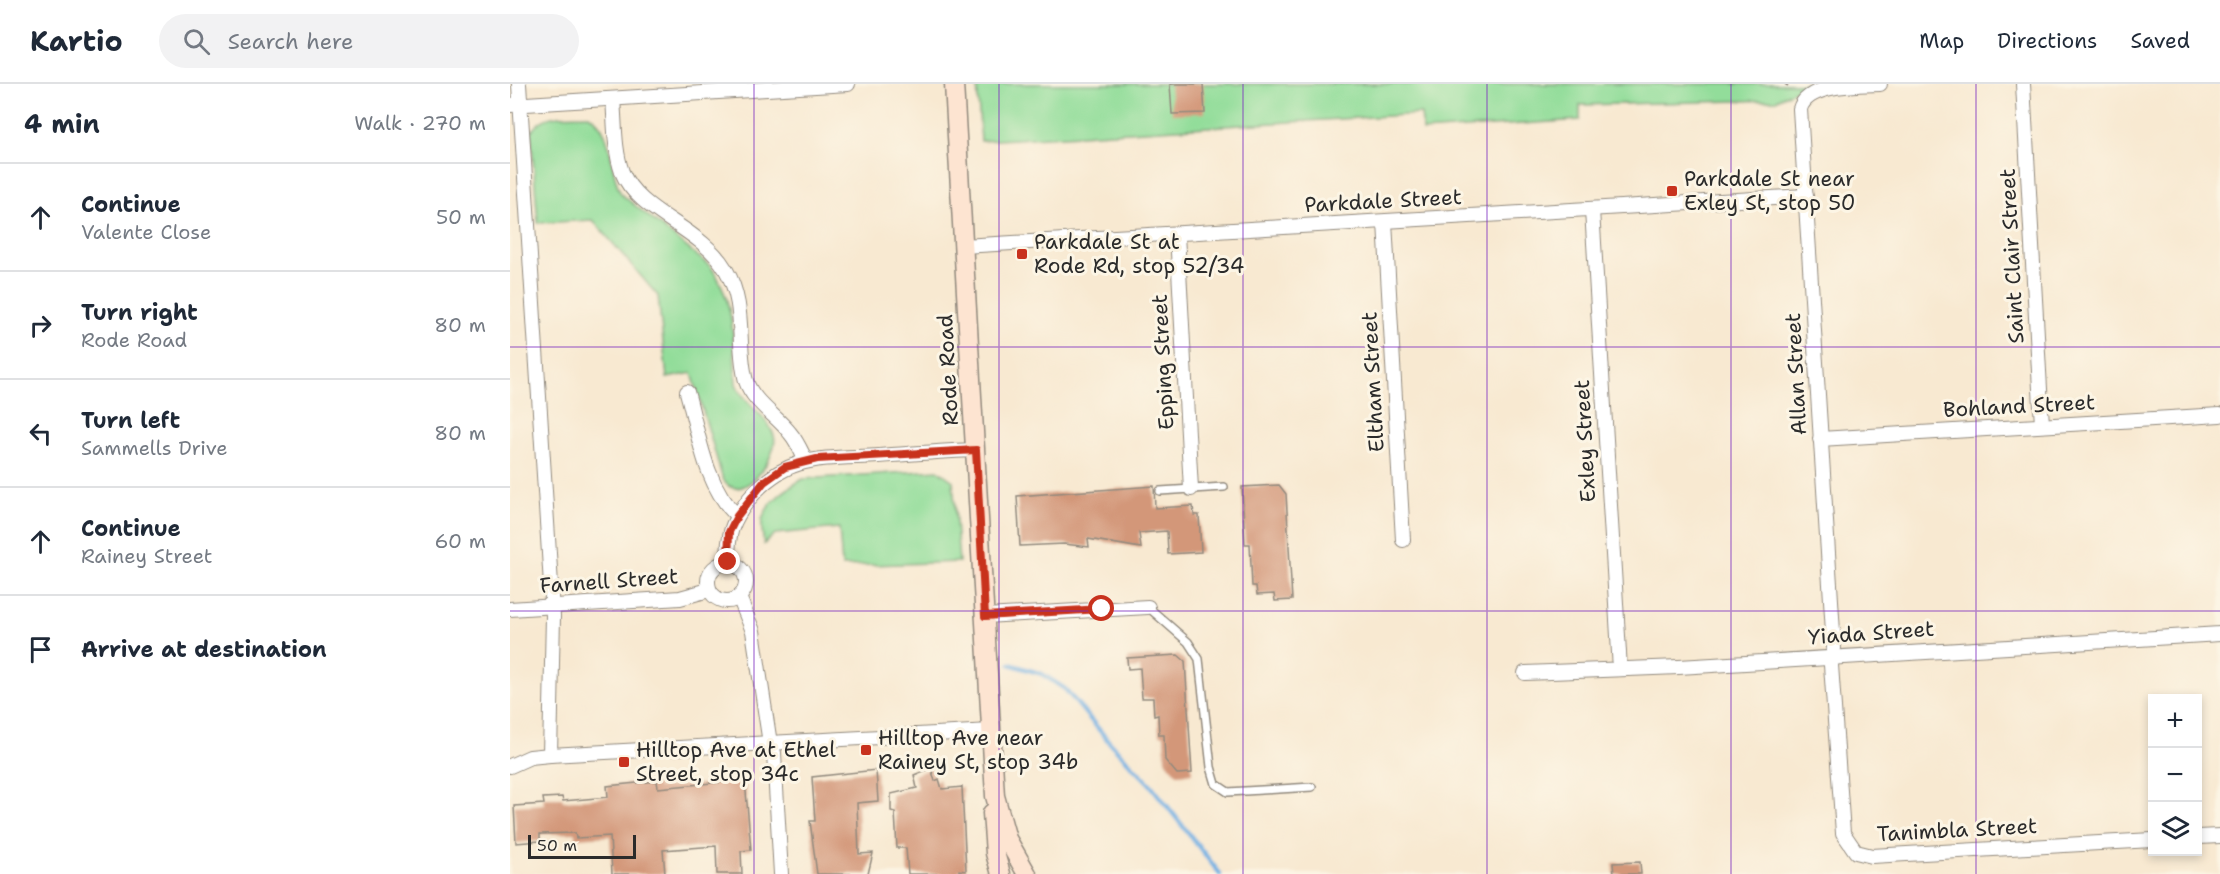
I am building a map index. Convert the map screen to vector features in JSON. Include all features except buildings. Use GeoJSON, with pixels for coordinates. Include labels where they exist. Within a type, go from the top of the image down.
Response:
{"type":"FeatureCollection","features":[{"type":"Feature","properties":{"kind":"main road","name":"Rode Road"},"geometry":{"type":"LineString","coordinates":[[954,84],[995,796],[992,824],[1001,874]]}},
{"type":"Feature","properties":{"kind":"main road","name":"Rode Road"},"geometry":{"type":"LineString","coordinates":[[995,796],[1007,839],[1027,874]]}},
{"type":"Feature","properties":{"kind":"main road"},"geometry":{"type":"LineString","coordinates":[[1007,839],[1016,874]]}},
{"type":"Feature","properties":{"kind":"street"},"geometry":{"type":"LineString","coordinates":[[519,84],[515,105],[552,606],[550,755]]}},
{"type":"Feature","properties":{"kind":"street"},"geometry":{"type":"LineString","coordinates":[[515,105],[735,88],[848,84]]}},
{"type":"Feature","properties":{"kind":"street","name":"Allan Street"},"geometry":{"type":"LineString","coordinates":[[1832,657],[1834,648],[1800,109],[1810,93],[1823,87],[1880,84]]}},
{"type":"Feature","properties":{"kind":"street","name":"Saint Clair Street"},"geometry":{"type":"LineString","coordinates":[[2023,84],[2042,425]]}},
{"type":"Feature","properties":{"kind":"street"},"geometry":{"type":"LineString","coordinates":[[613,99],[619,159],[628,184],[637,195],[695,235],[717,255],[728,272],[739,301],[745,370],[750,389],[791,434],[806,461]]}},
{"type":"Feature","properties":{"kind":"street","name":"Parkdale Street"},"geometry":{"type":"LineString","coordinates":[[963,246],[1806,196]]}},
{"type":"Feature","properties":{"kind":"street","name":"Exley Street"},"geometry":{"type":"LineString","coordinates":[[1592,210],[1620,669]]}},
{"type":"Feature","properties":{"kind":"street","name":"Eltham Street"},"geometry":{"type":"LineString","coordinates":[[1386,222],[1403,540]]}},
{"type":"Feature","properties":{"kind":"street","name":"Epping Street"},"geometry":{"type":"LineString","coordinates":[[1177,234],[1191,489]]}},
{"type":"Feature","properties":{"kind":"street"},"geometry":{"type":"LineString","coordinates":[[687,392],[713,483],[724,502],[737,516]]}},
{"type":"Feature","properties":{"kind":"street","name":"Bohland Street"},"geometry":{"type":"LineString","coordinates":[[1820,439],[2220,415]]}},
{"type":"Feature","properties":{"kind":"street"},"geometry":{"type":"LineString","coordinates":[[728,562],[729,532],[737,516],[769,478],[785,467],[806,461],[976,450]]}},
{"type":"Feature","properties":{"kind":"street"},"geometry":{"type":"LineString","coordinates":[[728,562],[740,567],[744,573],[746,585],[739,597],[723,601],[709,590],[707,584],[711,571],[721,563],[728,562]]}},
{"type":"Feature","properties":{"kind":"street","name":"Farnell Street"},"geometry":{"type":"LineString","coordinates":[[510,609],[680,598],[709,590]]}},
{"type":"Feature","properties":{"kind":"street"},"geometry":{"type":"LineString","coordinates":[[739,597],[753,631],[771,745],[781,874]]}},
{"type":"Feature","properties":{"kind":"street"},"geometry":{"type":"LineString","coordinates":[[985,616],[1148,607]]}},
{"type":"Feature","properties":{"kind":"street","name":"Yiada Street"},"geometry":{"type":"LineString","coordinates":[[1525,673],[2220,634]]}},
{"type":"Feature","properties":{"kind":"street","name":"Tanimbla Street"},"geometry":{"type":"LineString","coordinates":[[1832,657],[1841,823],[1846,840],[1856,852],[1881,856],[2148,840]]}},
{"type":"Feature","properties":{"kind":"street"},"geometry":{"type":"LineString","coordinates":[[510,766],[530,758],[550,755],[771,745],[991,731]]}},
{"type":"Feature","properties":{"kind":"street"},"geometry":{"type":"LineString","coordinates":[[2202,837],[2220,836]]}},
{"type":"Feature","properties":{"kind":"lane"},"geometry":{"type":"LineString","coordinates":[[1160,491],[1224,487]]}},
{"type":"Feature","properties":{"kind":"lane"},"geometry":{"type":"LineString","coordinates":[[1148,607],[1188,642],[1199,659],[1211,767],[1216,784],[1228,792],[1312,787]]}},
{"type":"Feature","properties":{"kind":"green space"},"geometry":{"type":"Polygon","coordinates":[[[977,84],[1806,84],[1776,100],[1580,105],[1580,120],[1423,131],[1421,114],[981,141],[977,84]]]}},
{"type":"Feature","properties":{"kind":"green space"},"geometry":{"type":"Polygon","coordinates":[[[564,115],[589,115],[597,122],[607,140],[621,194],[711,267],[725,294],[732,324],[736,384],[744,398],[767,422],[774,436],[774,444],[766,465],[749,483],[740,487],[731,487],[723,480],[692,373],[667,378],[658,296],[593,220],[538,223],[531,132],[536,125],[549,118],[564,115]]]}},
{"type":"Feature","properties":{"kind":"green space"},"geometry":{"type":"Polygon","coordinates":[[[938,470],[953,481],[959,562],[842,566],[839,528],[775,534],[764,544],[762,520],[768,507],[803,479],[938,470]]]}},
{"type":"Feature","properties":{"kind":"waterway"},"geometry":{"type":"LineString","coordinates":[[1010,664],[1042,674],[1065,689],[1111,744],[1150,784],[1220,874]]}},
{"type":"Feature","properties":{"kind":"place","name":"Parkdale St near Exley St, stop 50"},"geometry":{"type":"Point","coordinates":[1672,191]}},
{"type":"Feature","properties":{"kind":"place","name":"Parkdale St at Rode Rd, stop 52/34"},"geometry":{"type":"Point","coordinates":[1022,254]}},
{"type":"Feature","properties":{"kind":"place","name":"Hilltop Ave near Rainey St, stop 34b"},"geometry":{"type":"Point","coordinates":[866,750]}},
{"type":"Feature","properties":{"kind":"place","name":"Hilltop Ave at Ethel Street, stop 34c"},"geometry":{"type":"Point","coordinates":[624,762]}},
{"type":"Feature","properties":{"kind":"route"},"geometry":{"type":"LineString","coordinates":[[728,562],[729,532],[737,516],[764,482],[785,467],[817,459],[976,450],[985,616],[1102,609]]}}]}
